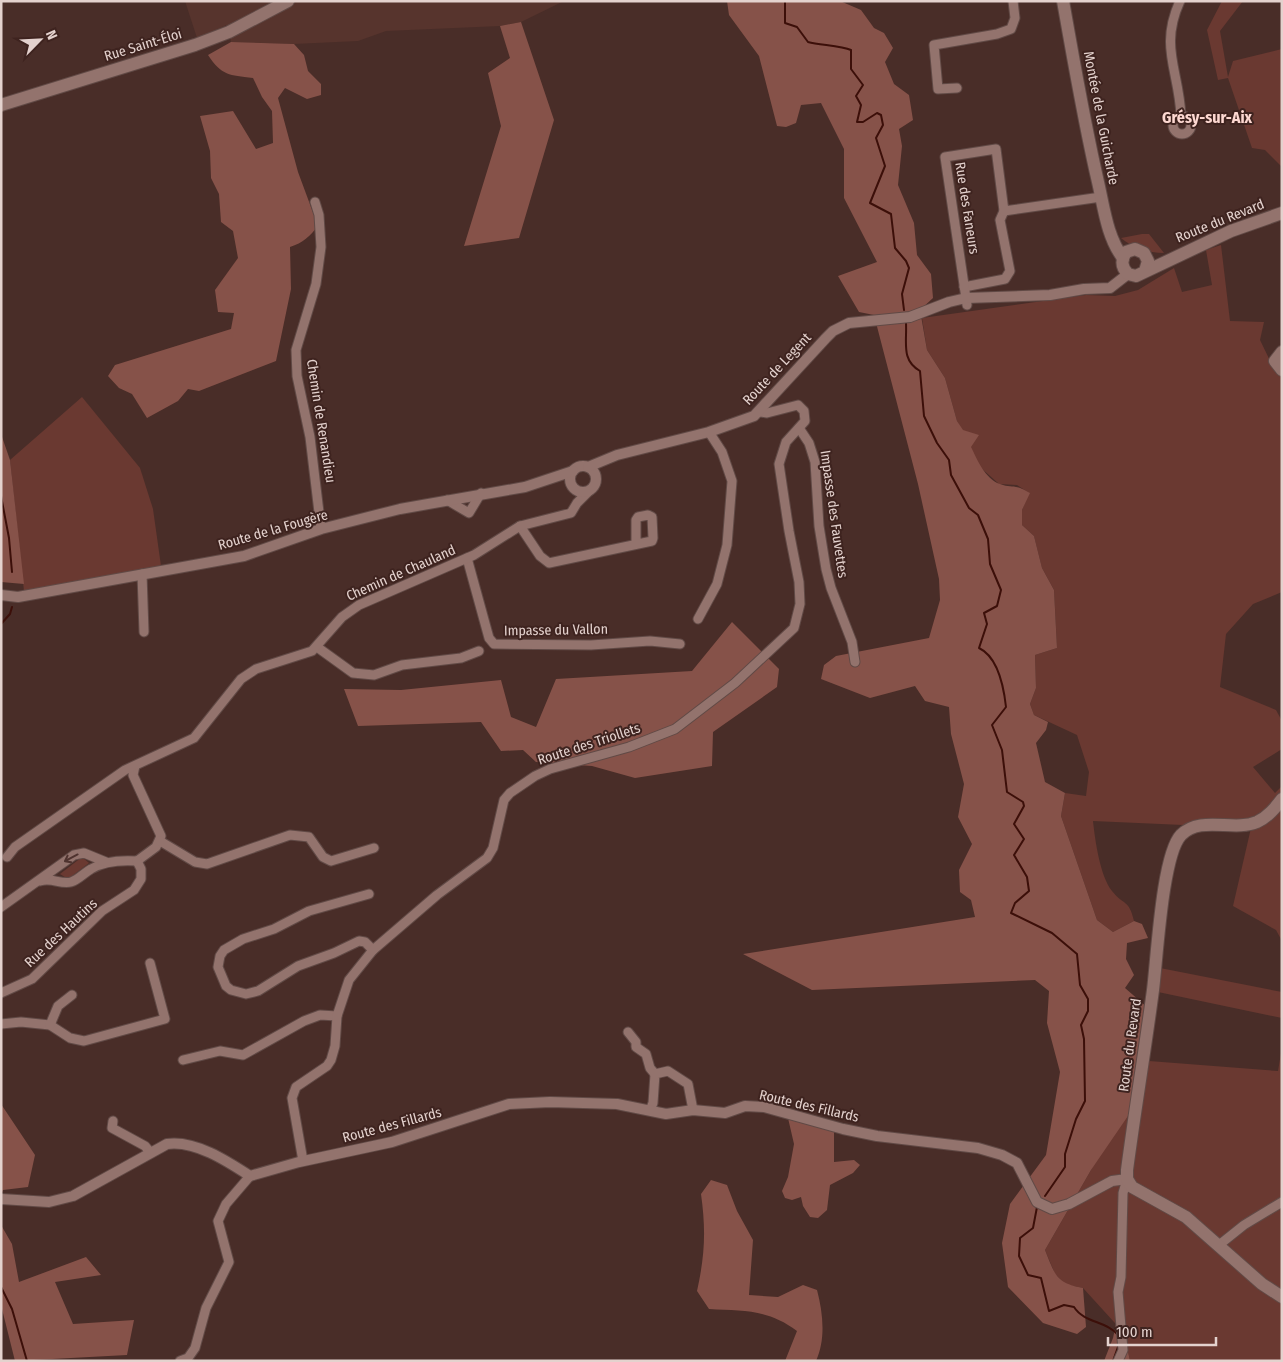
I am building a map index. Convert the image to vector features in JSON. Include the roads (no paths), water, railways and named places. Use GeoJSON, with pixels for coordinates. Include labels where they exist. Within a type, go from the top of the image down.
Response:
{"type":"FeatureCollection","features":[{"type":"Feature","properties":{"kind":"main road","name":"Rue Saint-Éloi"},"geometry":{"type":"LineString","coordinates":[[1,106],[195,45],[229,32],[288,1]]}},
{"type":"Feature","properties":{"kind":"main road","name":"Montée de la Guicharde"},"geometry":{"type":"LineString","coordinates":[[1063,1],[1082,112],[1101,197],[1113,239],[1126,263]]}},
{"type":"Feature","properties":{"kind":"main road","name":"Route du Revard"},"geometry":{"type":"LineString","coordinates":[[1170,258],[1147,256],[1140,250],[1126,263],[1136,276],[1170,258],[1231,231],[1282,213]]}},
{"type":"Feature","properties":{"kind":"main road"},"geometry":{"type":"LineString","coordinates":[[1145,271],[1148,261],[1147,256]]}},
{"type":"Feature","properties":{"kind":"main road"},"geometry":{"type":"LineString","coordinates":[[1282,352],[1276,361],[1282,370]]}},
{"type":"Feature","properties":{"kind":"main road","name":"Route du Revard"},"geometry":{"type":"LineString","coordinates":[[1127,1179],[1165,893],[1174,846],[1182,834],[1198,826],[1239,825],[1258,822],[1270,813],[1282,799]]}},
{"type":"Feature","properties":{"kind":"main road"},"geometry":{"type":"LineString","coordinates":[[1127,1179],[1139,1193],[1186,1217],[1262,1284],[1282,1297]]}},
{"type":"Feature","properties":{"kind":"street"},"geometry":{"type":"LineString","coordinates":[[958,88],[938,89],[934,45],[997,34],[1011,29],[1015,18],[1013,1]]}},
{"type":"Feature","properties":{"kind":"street"},"geometry":{"type":"LineString","coordinates":[[1180,1],[1171,21],[1169,42],[1181,116]]}},
{"type":"Feature","properties":{"kind":"street","name":"Rue des Faneurs"},"geometry":{"type":"LineString","coordinates":[[964,287],[1005,279],[1010,271],[1000,220],[1004,211],[996,149],[945,157],[964,287],[967,302]]}},
{"type":"Feature","properties":{"kind":"street"},"geometry":{"type":"LineString","coordinates":[[1004,211],[1101,197]]}},
{"type":"Feature","properties":{"kind":"street","name":"Chemin de Renandieu"},"geometry":{"type":"LineString","coordinates":[[315,202],[319,215],[320,256],[316,284],[296,350],[298,376],[310,437],[321,530]]}},
{"type":"Feature","properties":{"kind":"street","name":"Route de Legent"},"geometry":{"type":"LineString","coordinates":[[588,467],[617,455],[709,432],[760,412],[833,331],[849,323],[910,317],[936,307],[967,302],[1050,295],[1103,287],[1110,288],[1117,284],[1126,263]]}},
{"type":"Feature","properties":{"kind":"street"},"geometry":{"type":"LineString","coordinates":[[760,412],[767,413],[798,405],[804,410],[806,415],[805,421],[800,428]]}},
{"type":"Feature","properties":{"kind":"street","name":"Impasse des Fauvettes"},"geometry":{"type":"LineString","coordinates":[[800,428],[809,443],[815,462],[819,526],[826,569],[831,588],[852,642],[855,662]]}},
{"type":"Feature","properties":{"kind":"street","name":"Route des Triollets"},"geometry":{"type":"LineString","coordinates":[[303,1161],[292,1098],[296,1087],[327,1066],[331,1060],[335,1046],[337,1016],[349,980],[373,950],[437,895],[487,858],[493,848],[504,800],[520,785],[550,769],[629,747],[675,729],[735,683],[789,634],[798,619],[800,594],[779,464],[786,442],[800,428]]}},
{"type":"Feature","properties":{"kind":"street"},"geometry":{"type":"LineString","coordinates":[[698,619],[717,584],[727,545],[732,480],[722,452],[709,432]]}},
{"type":"Feature","properties":{"kind":"street"},"geometry":{"type":"LineString","coordinates":[[575,487],[589,491],[608,460]]}},
{"type":"Feature","properties":{"kind":"street"},"geometry":{"type":"LineString","coordinates":[[577,503],[573,471],[580,466],[588,467],[594,472],[596,478]]}},
{"type":"Feature","properties":{"kind":"street","name":"Route de la Fougère"},"geometry":{"type":"LineString","coordinates":[[1,595],[18,597],[244,556],[321,530],[447,500],[481,493],[518,489],[551,480],[573,471]]}},
{"type":"Feature","properties":{"kind":"street","name":"Route de la Fougère"},"geometry":{"type":"LineString","coordinates":[[551,480],[575,487]]}},
{"type":"Feature","properties":{"kind":"street","name":"Chemin de Chauland"},"geometry":{"type":"LineString","coordinates":[[7,857],[15,847],[125,770],[194,738],[237,684],[249,673],[296,657],[317,647],[342,617],[353,608],[467,558],[520,526],[572,513],[577,503],[589,491]]}},
{"type":"Feature","properties":{"kind":"street"},"geometry":{"type":"LineString","coordinates":[[447,500],[470,513],[481,493]]}},
{"type":"Feature","properties":{"kind":"street"},"geometry":{"type":"LineString","coordinates":[[520,526],[540,556],[549,563],[636,544]]}},
{"type":"Feature","properties":{"kind":"street","name":"Impasse du Vallon"},"geometry":{"type":"LineString","coordinates":[[467,558],[489,638],[494,644],[591,645],[650,641],[680,644]]}},
{"type":"Feature","properties":{"kind":"street"},"geometry":{"type":"LineString","coordinates":[[142,574],[144,632]]}},
{"type":"Feature","properties":{"kind":"street"},"geometry":{"type":"LineString","coordinates":[[317,647],[353,673],[374,675],[402,665],[461,658],[480,650]]}},
{"type":"Feature","properties":{"kind":"street"},"geometry":{"type":"LineString","coordinates":[[135,766],[134,775],[160,836],[195,862],[207,864],[290,835],[309,837],[323,857],[330,860],[374,848]]}},
{"type":"Feature","properties":{"kind":"street"},"geometry":{"type":"LineString","coordinates":[[40,881],[48,878],[64,883],[72,882],[106,862],[137,861],[160,836]]}},
{"type":"Feature","properties":{"kind":"street"},"geometry":{"type":"LineString","coordinates":[[1,907],[74,855],[84,853],[106,862]]}},
{"type":"Feature","properties":{"kind":"street","name":"Rue des Hautins"},"geometry":{"type":"LineString","coordinates":[[1,993],[32,979],[102,911],[134,890],[141,879],[137,861]]}},
{"type":"Feature","properties":{"kind":"street"},"geometry":{"type":"LineString","coordinates":[[369,894],[309,911],[274,929],[243,939],[224,950],[220,956],[218,967],[219,974],[226,986],[231,990],[246,994],[258,991],[298,966],[334,953],[359,941],[365,942],[373,950]]}},
{"type":"Feature","properties":{"kind":"street"},"geometry":{"type":"LineString","coordinates":[[1,1024],[50,1024],[70,1038],[84,1040],[164,1019],[150,963]]}},
{"type":"Feature","properties":{"kind":"street"},"geometry":{"type":"LineString","coordinates":[[50,1024],[58,1006],[72,995]]}},
{"type":"Feature","properties":{"kind":"street"},"geometry":{"type":"LineString","coordinates":[[183,1060],[220,1051],[243,1055],[304,1021],[320,1015],[337,1016]]}},
{"type":"Feature","properties":{"kind":"street"},"geometry":{"type":"LineString","coordinates":[[628,1032],[636,1042],[636,1047],[646,1054],[650,1068],[655,1074],[653,1103],[650,1110]]}},
{"type":"Feature","properties":{"kind":"street"},"geometry":{"type":"LineString","coordinates":[[655,1074],[668,1071],[688,1084],[693,1110]]}},
{"type":"Feature","properties":{"kind":"street","name":"Route des Fillards"},"geometry":{"type":"LineString","coordinates":[[250,1176],[303,1161],[392,1142],[509,1104],[550,1102],[617,1104],[666,1114],[693,1110],[726,1113],[745,1106],[764,1106],[843,1129],[877,1136],[961,1145],[986,1150],[1002,1155],[1017,1163],[1037,1202],[1052,1208],[1069,1204],[1112,1181],[1127,1179]]}},
{"type":"Feature","properties":{"kind":"street"},"geometry":{"type":"LineString","coordinates":[[113,1121],[112,1128],[145,1146],[150,1152]]}},
{"type":"Feature","properties":{"kind":"street"},"geometry":{"type":"LineString","coordinates":[[1,1199],[49,1202],[73,1196],[150,1152],[167,1144],[181,1142],[250,1176],[226,1204],[218,1221],[229,1262],[206,1308],[195,1348],[188,1358],[180,1361]]}},
{"type":"Feature","properties":{"kind":"street"},"geometry":{"type":"LineString","coordinates":[[1118,1361],[1123,1350],[1118,1292],[1121,1277],[1123,1193],[1127,1179]]}},
{"type":"Feature","properties":{"kind":"street"},"geometry":{"type":"LineString","coordinates":[[1219,1245],[1244,1225],[1282,1202]]}},
{"type":"Feature","properties":{"kind":"waterway"},"geometry":{"type":"LineString","coordinates":[[785,1],[785,23],[797,27],[808,42],[851,50],[851,69],[863,85],[856,96],[861,105],[857,122],[863,122],[877,113],[881,115],[883,125],[876,138],[885,166],[870,203],[891,214],[895,248],[906,261],[909,268],[902,294],[904,310]]}},
{"type":"Feature","properties":{"kind":"waterway"},"geometry":{"type":"LineString","coordinates":[[906,323],[907,356],[914,367],[920,371],[924,416],[937,443],[949,460],[951,475],[969,508],[978,515],[988,539],[990,564],[1001,590],[997,606],[984,613],[987,624],[979,648],[991,658],[999,674],[1004,691],[1006,707],[992,725],[1002,750],[1007,792],[1023,802],[1024,806],[1014,824],[1024,839],[1014,855],[1027,877],[1029,891],[1015,903],[1011,913],[1052,933],[1077,954],[1080,985],[1088,999],[1088,1011],[1081,1025],[1084,1039],[1085,1101],[1076,1119],[1065,1154],[1065,1167],[1045,1196]]}},
{"type":"Feature","properties":{"kind":"waterway"},"geometry":{"type":"LineString","coordinates":[[1,496],[9,538],[12,572]]}},
{"type":"Feature","properties":{"kind":"waterway"},"geometry":{"type":"LineString","coordinates":[[1,624],[10,614],[12,607]]}},
{"type":"Feature","properties":{"kind":"waterway"},"geometry":{"type":"LineString","coordinates":[[1037,1207],[1033,1228],[1020,1238],[1019,1256],[1028,1275],[1041,1278],[1049,1311],[1064,1305],[1074,1307],[1084,1316],[1108,1327],[1118,1335]]}},
{"type":"Feature","properties":{"kind":"waterway"},"geometry":{"type":"LineString","coordinates":[[1,1287],[12,1309],[27,1361]]}},
{"type":"Feature","properties":{"kind":"waterway"},"geometry":{"type":"LineString","coordinates":[[1113,1361],[1119,1344]]}},
{"type":"Feature","properties":{"kind":"district","name":"Grésy-sur-Aix"},"geometry":{"type":"Point","coordinates":[1207,117]}}]}
